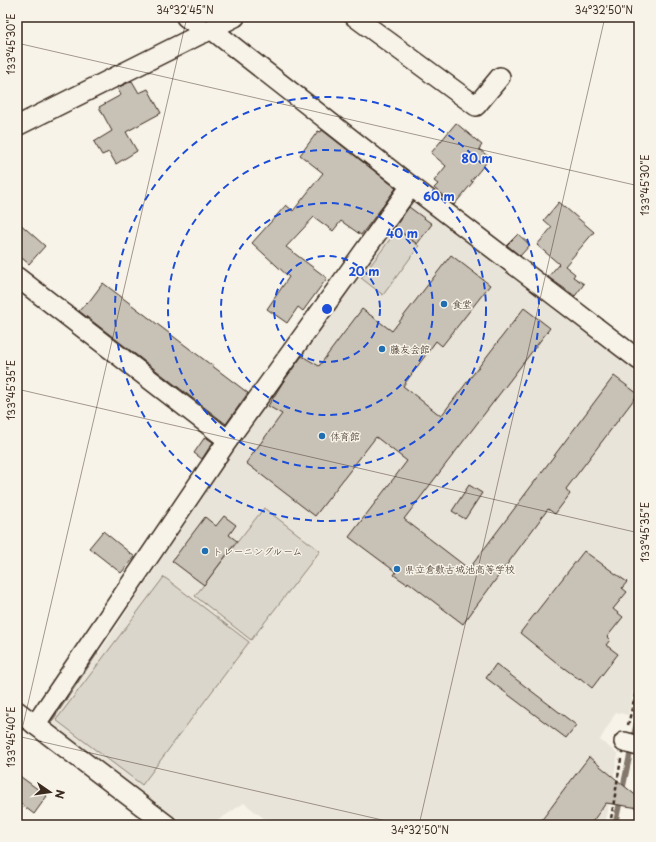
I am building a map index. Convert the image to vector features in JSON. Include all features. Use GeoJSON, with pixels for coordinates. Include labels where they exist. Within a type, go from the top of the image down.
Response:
{"type":"FeatureCollection","features":[{"type":"Feature","properties":{"kind":"street"},"geometry":{"type":"LineString","coordinates":[[17,126],[200,27],[235,17]]}},
{"type":"Feature","properties":{"kind":"street"},"geometry":{"type":"LineString","coordinates":[[355,17],[476,106],[500,77]]}},
{"type":"Feature","properties":{"kind":"street"},"geometry":{"type":"LineString","coordinates":[[200,27],[639,360]]}},
{"type":"Feature","properties":{"kind":"street"},"geometry":{"type":"LineString","coordinates":[[38,721],[228,440],[411,186]]}},
{"type":"Feature","properties":{"kind":"street"},"geometry":{"type":"LineString","coordinates":[[17,278],[228,440]]}},
{"type":"Feature","properties":{"kind":"street"},"geometry":{"type":"LineString","coordinates":[[17,711],[38,721],[167,825]]}},
{"type":"Feature","properties":{"kind":"shaded area","name":"県立倉敷古城池高等学校"},"geometry":{"type":"Polygon","coordinates":[[[412,197],[639,373],[639,668],[628,715],[616,712],[600,740],[618,754],[605,825],[273,825],[244,803],[211,825],[183,825],[52,724],[305,342],[412,197]]]}},
{"type":"Feature","properties":{"kind":"shaded area"},"geometry":{"type":"Polygon","coordinates":[[[397,230],[419,246],[383,295],[361,278],[397,230]]]}},
{"type":"Feature","properties":{"kind":"shaded area"},"geometry":{"type":"Polygon","coordinates":[[[264,508],[320,551],[251,640],[195,596],[264,508]]]}},
{"type":"Feature","properties":{"kind":"shaded area"},"geometry":{"type":"Polygon","coordinates":[[[164,577],[249,642],[142,785],[56,720],[164,577]]]}},
{"type":"Feature","properties":{"kind":"building"},"geometry":{"type":"Polygon","coordinates":[[[132,81],[139,93],[148,89],[161,113],[126,132],[137,151],[116,164],[109,152],[102,155],[94,142],[112,131],[99,107],[121,95],[117,88],[132,81]]]}},
{"type":"Feature","properties":{"kind":"building"},"geometry":{"type":"Polygon","coordinates":[[[456,123],[482,145],[479,149],[490,158],[454,205],[434,188],[438,184],[434,181],[446,166],[431,153],[456,123]]]}},
{"type":"Feature","properties":{"kind":"building"},"geometry":{"type":"Polygon","coordinates":[[[322,130],[396,188],[361,235],[341,221],[333,231],[314,217],[286,247],[327,278],[303,311],[298,307],[287,323],[267,309],[289,277],[252,243],[286,205],[293,211],[323,173],[300,155],[318,131],[321,132],[322,130]]]}},
{"type":"Feature","properties":{"kind":"building"},"geometry":{"type":"Polygon","coordinates":[[[559,202],[594,232],[565,266],[575,274],[573,277],[584,284],[575,296],[548,277],[559,264],[537,245],[552,227],[544,220],[559,202]]]}},
{"type":"Feature","properties":{"kind":"building"},"geometry":{"type":"Polygon","coordinates":[[[409,207],[432,224],[417,244],[395,227],[409,207]]]}},
{"type":"Feature","properties":{"kind":"building"},"geometry":{"type":"Polygon","coordinates":[[[17,221],[45,246],[29,264],[17,254],[17,221]]]}},
{"type":"Feature","properties":{"kind":"building"},"geometry":{"type":"Polygon","coordinates":[[[518,234],[530,245],[520,256],[507,245],[518,234]]]}},
{"type":"Feature","properties":{"kind":"building"},"geometry":{"type":"Polygon","coordinates":[[[451,255],[490,285],[442,346],[436,341],[403,386],[441,416],[524,308],[550,328],[404,519],[469,569],[614,376],[638,394],[566,489],[570,494],[555,514],[548,509],[463,624],[408,582],[407,584],[394,575],[396,572],[349,537],[407,461],[376,437],[315,516],[246,463],[282,414],[268,406],[302,356],[319,366],[362,309],[392,331],[451,255]]]}},
{"type":"Feature","properties":{"kind":"building"},"geometry":{"type":"Polygon","coordinates":[[[103,283],[248,393],[226,424],[79,311],[87,302],[88,303],[103,283]]]}},
{"type":"Feature","properties":{"kind":"building"},"geometry":{"type":"Polygon","coordinates":[[[205,437],[213,442],[202,459],[194,453],[205,437]]]}},
{"type":"Feature","properties":{"kind":"building"},"geometry":{"type":"Polygon","coordinates":[[[469,485],[482,493],[465,519],[452,511],[469,485]]]}},
{"type":"Feature","properties":{"kind":"building","name":"トレーニングルーム"},"geometry":{"type":"Polygon","coordinates":[[[224,516],[236,525],[229,535],[237,541],[204,585],[172,561],[205,517],[216,526],[224,516]]]}},
{"type":"Feature","properties":{"kind":"building"},"geometry":{"type":"Polygon","coordinates":[[[103,531],[135,557],[121,573],[89,548],[103,531]]]}},
{"type":"Feature","properties":{"kind":"building"},"geometry":{"type":"Polygon","coordinates":[[[584,551],[627,582],[622,588],[627,592],[613,609],[623,617],[607,637],[610,640],[606,645],[618,654],[592,688],[557,663],[520,633],[584,551]]]}},
{"type":"Feature","properties":{"kind":"building"},"geometry":{"type":"Polygon","coordinates":[[[496,664],[576,725],[566,738],[486,678],[496,664]]]}},
{"type":"Feature","properties":{"kind":"building"},"geometry":{"type":"Polygon","coordinates":[[[589,757],[639,798],[639,808],[606,803],[590,825],[538,825],[579,770],[589,757]]]}},
{"type":"Feature","properties":{"kind":"building"},"geometry":{"type":"Polygon","coordinates":[[[17,774],[47,796],[34,814],[17,801],[17,774]]]}},
{"type":"Feature","properties":{"kind":"waterway"},"geometry":{"type":"LineString","coordinates":[[47,725],[95,653]]}},
{"type":"Feature","properties":{"kind":"waterway"},"geometry":{"type":"LineString","coordinates":[[634,735],[639,712]]}},
{"type":"Feature","properties":{"kind":"waterway"},"geometry":{"type":"LineString","coordinates":[[615,825],[630,754]]}},
{"type":"Feature","properties":{"kind":"waterway"},"geometry":{"type":"LineString","coordinates":[[170,819],[178,825]]}},
{"type":"Feature","properties":{"kind":"place","name":"食堂"},"geometry":{"type":"Point","coordinates":[444,304]}},
{"type":"Feature","properties":{"kind":"place","name":"藤友会館"},"geometry":{"type":"Point","coordinates":[382,349]}},
{"type":"Feature","properties":{"kind":"place","name":"体育館"},"geometry":{"type":"Point","coordinates":[322,436]}},
{"type":"Feature","properties":{"kind":"place","name":"トレーニングルーム"},"geometry":{"type":"Point","coordinates":[205,551]}},
{"type":"Feature","properties":{"kind":"place","name":"県立倉敷古城池高等学校"},"geometry":{"type":"Point","coordinates":[397,569]}}]}
